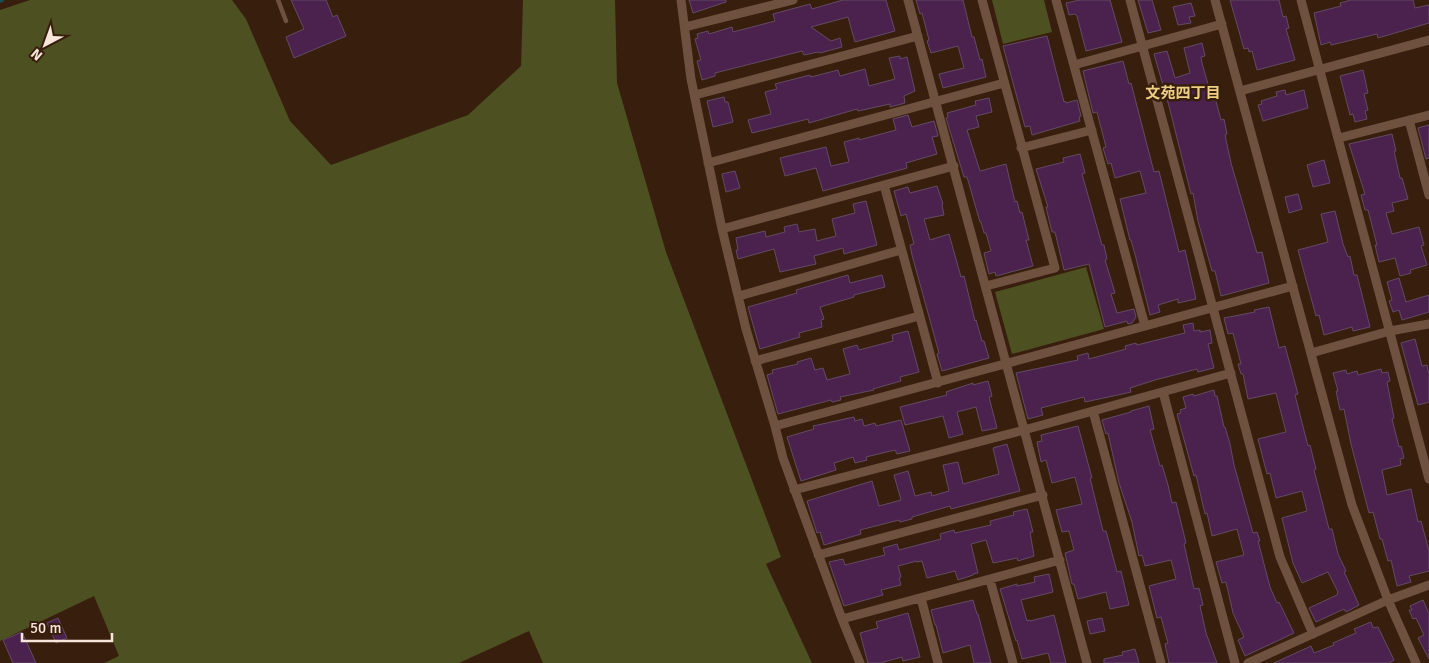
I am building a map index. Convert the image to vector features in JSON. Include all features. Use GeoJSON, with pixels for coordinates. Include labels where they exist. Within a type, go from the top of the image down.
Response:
{"type":"FeatureCollection","features":[{"type":"Feature","properties":{"kind":"street"},"geometry":{"type":"LineString","coordinates":[[681,0],[694,95],[722,229],[755,361],[794,490],[860,663]]}},
{"type":"Feature","properties":{"kind":"street"},"geometry":{"type":"LineString","coordinates":[[685,28],[793,0]]}},
{"type":"Feature","properties":{"kind":"street"},"geometry":{"type":"LineString","coordinates":[[908,0],[1087,663]]}},
{"type":"Feature","properties":{"kind":"street"},"geometry":{"type":"LineString","coordinates":[[982,0],[1055,268],[986,286]]}},
{"type":"Feature","properties":{"kind":"street"},"geometry":{"type":"LineString","coordinates":[[1056,0],[1145,326]]}},
{"type":"Feature","properties":{"kind":"street"},"geometry":{"type":"LineString","coordinates":[[1130,0],[1280,557],[1313,634]]}},
{"type":"Feature","properties":{"kind":"street"},"geometry":{"type":"LineString","coordinates":[[1216,0],[1352,505],[1388,600],[1416,663]]}},
{"type":"Feature","properties":{"kind":"street"},"geometry":{"type":"LineString","coordinates":[[1301,0],[1429,479]]}},
{"type":"Feature","properties":{"kind":"street"},"geometry":{"type":"LineString","coordinates":[[1074,65],[1222,24]]}},
{"type":"Feature","properties":{"kind":"street"},"geometry":{"type":"LineString","coordinates":[[694,95],[918,36]]}},
{"type":"Feature","properties":{"kind":"street"},"geometry":{"type":"LineString","coordinates":[[1240,92],[1429,40]]}},
{"type":"Feature","properties":{"kind":"street"},"geometry":{"type":"LineString","coordinates":[[708,163],[1004,83]]}},
{"type":"Feature","properties":{"kind":"street"},"geometry":{"type":"LineString","coordinates":[[1338,138],[1429,115]]}},
{"type":"Feature","properties":{"kind":"street"},"geometry":{"type":"LineString","coordinates":[[1409,120],[1429,195]]}},
{"type":"Feature","properties":{"kind":"street"},"geometry":{"type":"LineString","coordinates":[[1021,148],[1092,130]]}},
{"type":"Feature","properties":{"kind":"street"},"geometry":{"type":"LineString","coordinates":[[722,229],[954,166]]}},
{"type":"Feature","properties":{"kind":"street"},"geometry":{"type":"LineString","coordinates":[[884,185],[938,382]]}},
{"type":"Feature","properties":{"kind":"street"},"geometry":{"type":"LineString","coordinates":[[738,296],[901,250]]}},
{"type":"Feature","properties":{"kind":"street"},"geometry":{"type":"LineString","coordinates":[[775,426],[1214,309],[1293,286]]}},
{"type":"Feature","properties":{"kind":"street"},"geometry":{"type":"LineString","coordinates":[[755,361],[919,316]]}},
{"type":"Feature","properties":{"kind":"street"},"geometry":{"type":"LineString","coordinates":[[1311,353],[1390,331],[1429,324]]}},
{"type":"Feature","properties":{"kind":"street"},"geometry":{"type":"LineString","coordinates":[[794,490],[1024,430],[1231,373]]}},
{"type":"Feature","properties":{"kind":"street"},"geometry":{"type":"LineString","coordinates":[[1163,392],[1235,663]]}},
{"type":"Feature","properties":{"kind":"street"},"geometry":{"type":"LineString","coordinates":[[1093,411],[1161,663]]}},
{"type":"Feature","properties":{"kind":"street"},"geometry":{"type":"LineString","coordinates":[[818,555],[1043,495]]}},
{"type":"Feature","properties":{"kind":"street"},"geometry":{"type":"LineString","coordinates":[[842,619],[1060,560]]}},
{"type":"Feature","properties":{"kind":"street"},"geometry":{"type":"LineString","coordinates":[[990,580],[1013,663]]}},
{"type":"Feature","properties":{"kind":"street"},"geometry":{"type":"LineString","coordinates":[[1248,663],[1388,600],[1429,585]]}},
{"type":"Feature","properties":{"kind":"street"},"geometry":{"type":"LineString","coordinates":[[921,598],[938,663]]}},
{"type":"Feature","properties":{"kind":"lane"},"geometry":{"type":"LineString","coordinates":[[278,0],[286,21]]}},
{"type":"Feature","properties":{"kind":"green space"},"geometry":{"type":"Polygon","coordinates":[[[30,0],[232,0],[246,19],[290,121],[331,165],[468,115],[521,66],[523,0],[615,0],[617,83],[666,252],[781,557],[766,564],[812,663],[543,663],[529,631],[459,663],[104,663],[119,656],[94,596],[0,641],[0,10],[30,0]]]}},
{"type":"Feature","properties":{"kind":"green space"},"geometry":{"type":"Polygon","coordinates":[[[992,0],[1044,0],[1052,32],[1003,44],[992,0]]]}},
{"type":"Feature","properties":{"kind":"green space"},"geometry":{"type":"Polygon","coordinates":[[[1086,267],[1104,329],[1012,354],[995,292],[1086,267]]]}},
{"type":"Feature","properties":{"kind":"building"},"geometry":{"type":"Polygon","coordinates":[[[291,0],[326,0],[333,17],[337,15],[346,36],[294,58],[286,37],[304,29],[291,0]]]}},
{"type":"Feature","properties":{"kind":"building"},"geometry":{"type":"Polygon","coordinates":[[[689,0],[726,0],[726,2],[693,13],[689,0]]]}},
{"type":"Feature","properties":{"kind":"building"},"geometry":{"type":"Polygon","coordinates":[[[843,0],[886,0],[895,31],[855,42],[848,17],[811,27],[831,41],[840,38],[842,47],[804,55],[802,51],[715,73],[715,76],[702,80],[697,61],[701,60],[695,39],[698,38],[697,34],[708,31],[709,34],[732,27],[733,32],[775,21],[773,14],[810,4],[812,9],[843,0]]]}},
{"type":"Feature","properties":{"kind":"building"},"geometry":{"type":"Polygon","coordinates":[[[916,0],[963,0],[972,37],[974,37],[980,60],[982,59],[986,77],[943,88],[939,74],[964,68],[958,46],[931,53],[922,13],[920,14],[916,0]]]}},
{"type":"Feature","properties":{"kind":"building"},"geometry":{"type":"Polygon","coordinates":[[[1080,0],[1110,0],[1122,42],[1086,51],[1077,16],[1075,14],[1069,15],[1066,3],[1080,0]]]}},
{"type":"Feature","properties":{"kind":"building"},"geometry":{"type":"Polygon","coordinates":[[[1138,0],[1152,0],[1161,30],[1148,33],[1138,0]]]}},
{"type":"Feature","properties":{"kind":"building"},"geometry":{"type":"Polygon","coordinates":[[[1230,0],[1279,0],[1283,17],[1286,16],[1289,28],[1286,29],[1295,60],[1257,70],[1252,51],[1249,52],[1248,48],[1244,49],[1230,0]]]}},
{"type":"Feature","properties":{"kind":"building"},"geometry":{"type":"Polygon","coordinates":[[[1351,0],[1413,0],[1415,8],[1429,5],[1429,23],[1378,38],[1377,34],[1331,45],[1330,42],[1321,45],[1314,13],[1341,6],[1340,3],[1351,0]]]}},
{"type":"Feature","properties":{"kind":"building"},"geometry":{"type":"Polygon","coordinates":[[[1191,3],[1195,16],[1189,17],[1191,23],[1178,25],[1173,7],[1191,3]]]}},
{"type":"Feature","properties":{"kind":"building"},"geometry":{"type":"Polygon","coordinates":[[[1047,36],[1064,102],[1077,100],[1081,116],[1079,117],[1080,121],[1032,135],[1030,126],[1025,127],[1003,46],[1047,36]]]}},
{"type":"Feature","properties":{"kind":"building"},"geometry":{"type":"Polygon","coordinates":[[[1202,43],[1205,56],[1201,57],[1202,63],[1211,95],[1214,94],[1221,120],[1224,119],[1227,134],[1225,135],[1231,163],[1257,253],[1262,252],[1269,283],[1221,296],[1215,271],[1212,271],[1198,221],[1193,193],[1191,194],[1154,54],[1167,51],[1175,78],[1190,73],[1184,48],[1202,43]]]}},
{"type":"Feature","properties":{"kind":"building"},"geometry":{"type":"Polygon","coordinates":[[[900,56],[900,59],[907,57],[915,91],[904,96],[905,103],[890,107],[890,104],[858,111],[857,109],[809,123],[808,119],[752,133],[748,120],[771,114],[765,92],[777,89],[775,84],[838,70],[840,76],[865,69],[869,86],[895,79],[889,58],[900,56]]]}},
{"type":"Feature","properties":{"kind":"building"},"geometry":{"type":"Polygon","coordinates":[[[1123,61],[1129,84],[1131,83],[1154,172],[1159,171],[1179,252],[1185,250],[1196,299],[1178,303],[1178,299],[1158,305],[1160,312],[1150,315],[1120,199],[1146,193],[1140,171],[1115,178],[1111,163],[1108,164],[1103,148],[1106,147],[1097,112],[1093,113],[1083,71],[1123,61]]]}},
{"type":"Feature","properties":{"kind":"building"},"geometry":{"type":"Polygon","coordinates":[[[1363,70],[1368,93],[1364,94],[1368,110],[1365,111],[1367,119],[1355,122],[1353,114],[1350,115],[1340,76],[1363,70]]]}},
{"type":"Feature","properties":{"kind":"building"},"geometry":{"type":"Polygon","coordinates":[[[1285,90],[1286,95],[1304,90],[1308,108],[1263,121],[1258,105],[1262,104],[1261,101],[1277,96],[1276,92],[1285,90]]]}},
{"type":"Feature","properties":{"kind":"building"},"geometry":{"type":"Polygon","coordinates":[[[724,97],[725,102],[728,102],[733,122],[713,127],[707,101],[724,97]]]}},
{"type":"Feature","properties":{"kind":"building"},"geometry":{"type":"Polygon","coordinates":[[[989,98],[992,112],[976,116],[979,127],[967,130],[980,171],[1006,164],[1015,202],[1017,201],[1020,213],[1022,212],[1029,240],[1026,240],[1033,266],[996,276],[995,272],[989,274],[984,253],[991,251],[986,233],[984,233],[980,222],[967,177],[964,177],[946,118],[948,117],[947,113],[976,105],[975,101],[989,98]]]}},
{"type":"Feature","properties":{"kind":"building"},"geometry":{"type":"Polygon","coordinates":[[[908,115],[912,127],[934,121],[938,136],[932,137],[937,154],[906,163],[907,168],[823,191],[816,168],[785,176],[780,158],[826,147],[831,166],[849,162],[844,142],[896,130],[893,119],[908,115]]]}},
{"type":"Feature","properties":{"kind":"building"},"geometry":{"type":"Polygon","coordinates":[[[1429,125],[1429,158],[1426,159],[1418,128],[1429,125]]]}},
{"type":"Feature","properties":{"kind":"building"},"geometry":{"type":"Polygon","coordinates":[[[1392,134],[1400,178],[1402,178],[1408,199],[1392,203],[1394,211],[1386,213],[1392,234],[1419,227],[1424,245],[1421,246],[1427,265],[1410,270],[1411,273],[1400,276],[1395,258],[1379,262],[1375,245],[1377,245],[1368,210],[1365,210],[1361,195],[1365,194],[1349,144],[1392,134]]]}},
{"type":"Feature","properties":{"kind":"building"},"geometry":{"type":"Polygon","coordinates":[[[1080,154],[1085,173],[1082,174],[1102,245],[1104,245],[1107,259],[1105,260],[1115,293],[1111,294],[1117,313],[1134,309],[1136,317],[1132,323],[1128,324],[1127,321],[1105,327],[1089,264],[1064,270],[1055,232],[1052,232],[1046,207],[1048,207],[1036,169],[1064,162],[1063,158],[1080,154]]]}},
{"type":"Feature","properties":{"kind":"building"},"geometry":{"type":"Polygon","coordinates":[[[1324,160],[1330,183],[1313,187],[1307,165],[1324,160]]]}},
{"type":"Feature","properties":{"kind":"building"},"geometry":{"type":"Polygon","coordinates":[[[735,171],[740,188],[726,192],[722,174],[735,171]]]}},
{"type":"Feature","properties":{"kind":"building"},"geometry":{"type":"Polygon","coordinates":[[[937,186],[943,204],[944,215],[924,219],[930,240],[949,234],[961,277],[964,276],[975,321],[989,358],[942,371],[937,354],[939,353],[912,255],[910,245],[914,244],[906,214],[901,216],[894,191],[908,187],[910,193],[937,186]]]}},
{"type":"Feature","properties":{"kind":"building"},"geometry":{"type":"Polygon","coordinates":[[[1298,194],[1302,209],[1289,213],[1285,197],[1298,194]]]}},
{"type":"Feature","properties":{"kind":"building"},"geometry":{"type":"Polygon","coordinates":[[[866,201],[877,245],[844,254],[843,248],[814,256],[816,264],[780,272],[774,249],[738,259],[736,238],[765,231],[766,237],[785,232],[784,227],[797,224],[799,232],[815,229],[817,241],[836,236],[832,219],[855,213],[853,204],[866,201]]]}},
{"type":"Feature","properties":{"kind":"building"},"geometry":{"type":"Polygon","coordinates":[[[1335,211],[1343,244],[1348,257],[1350,256],[1354,275],[1357,275],[1370,327],[1353,331],[1352,327],[1324,335],[1319,315],[1316,316],[1298,250],[1328,242],[1321,214],[1335,211]]]}},
{"type":"Feature","properties":{"kind":"building"},"geometry":{"type":"Polygon","coordinates":[[[848,275],[850,283],[882,275],[885,287],[820,307],[824,319],[821,320],[822,327],[799,333],[800,337],[760,349],[748,307],[797,293],[796,290],[848,275]]]}},
{"type":"Feature","properties":{"kind":"building"},"geometry":{"type":"Polygon","coordinates":[[[1399,278],[1406,302],[1429,295],[1429,312],[1402,320],[1399,310],[1393,312],[1389,301],[1392,300],[1387,282],[1399,278]]]}},
{"type":"Feature","properties":{"kind":"building"},"geometry":{"type":"Polygon","coordinates":[[[1269,307],[1279,348],[1285,346],[1298,394],[1295,395],[1308,446],[1310,445],[1316,469],[1314,470],[1329,529],[1332,529],[1338,554],[1346,571],[1344,572],[1359,605],[1346,612],[1344,609],[1316,622],[1309,608],[1337,595],[1338,592],[1328,572],[1302,583],[1293,563],[1282,518],[1307,511],[1302,491],[1276,498],[1270,473],[1267,474],[1258,439],[1286,432],[1276,393],[1248,399],[1243,374],[1241,374],[1238,364],[1241,364],[1233,333],[1228,334],[1224,318],[1255,312],[1254,310],[1269,307]]]}},
{"type":"Feature","properties":{"kind":"building"},"geometry":{"type":"Polygon","coordinates":[[[1193,323],[1194,331],[1210,330],[1212,343],[1208,344],[1214,368],[1198,372],[1197,369],[1155,380],[1130,388],[1131,392],[1085,402],[1084,397],[1041,408],[1043,415],[1028,419],[1016,373],[1078,360],[1077,356],[1088,353],[1089,359],[1126,349],[1125,346],[1136,343],[1137,345],[1185,333],[1183,325],[1193,323]]]}},
{"type":"Feature","properties":{"kind":"building"},"geometry":{"type":"Polygon","coordinates":[[[908,331],[919,372],[900,377],[901,381],[874,390],[840,397],[841,400],[832,402],[831,400],[778,414],[767,375],[773,373],[772,370],[798,364],[797,362],[811,358],[815,370],[823,368],[827,380],[850,374],[843,349],[857,345],[859,350],[893,341],[892,335],[908,331]]]}},
{"type":"Feature","properties":{"kind":"building"},"geometry":{"type":"Polygon","coordinates":[[[1415,339],[1422,366],[1427,365],[1429,374],[1429,402],[1418,405],[1401,343],[1415,339]]]}},
{"type":"Feature","properties":{"kind":"building"},"geometry":{"type":"Polygon","coordinates":[[[1381,369],[1382,373],[1388,372],[1390,381],[1387,382],[1394,418],[1392,419],[1399,447],[1401,446],[1404,458],[1400,459],[1401,465],[1382,470],[1387,495],[1411,489],[1418,522],[1421,521],[1429,551],[1429,571],[1409,576],[1411,582],[1397,586],[1391,560],[1388,561],[1373,512],[1369,513],[1344,409],[1340,410],[1336,391],[1338,391],[1333,373],[1346,370],[1347,374],[1357,371],[1358,375],[1381,369]]]}},
{"type":"Feature","properties":{"kind":"building"},"geometry":{"type":"Polygon","coordinates":[[[988,381],[992,396],[989,397],[997,428],[982,431],[976,407],[957,412],[963,434],[949,438],[943,416],[905,425],[900,407],[947,395],[946,392],[973,383],[973,385],[988,381]]]}},
{"type":"Feature","properties":{"kind":"building"},"geometry":{"type":"Polygon","coordinates":[[[1214,390],[1253,533],[1257,532],[1260,541],[1258,541],[1270,587],[1294,633],[1245,656],[1238,640],[1244,637],[1233,613],[1226,582],[1222,583],[1216,562],[1244,555],[1237,529],[1212,536],[1207,513],[1205,514],[1196,475],[1194,476],[1177,414],[1181,413],[1180,410],[1186,408],[1183,397],[1214,390]]]}},
{"type":"Feature","properties":{"kind":"building"},"geometry":{"type":"Polygon","coordinates":[[[1149,406],[1154,429],[1150,430],[1172,503],[1176,502],[1194,589],[1199,588],[1203,605],[1200,606],[1206,633],[1217,663],[1169,663],[1165,644],[1168,643],[1161,617],[1157,618],[1149,586],[1176,579],[1171,560],[1145,566],[1142,555],[1139,556],[1132,522],[1119,483],[1108,433],[1106,434],[1102,420],[1149,406]]]}},
{"type":"Feature","properties":{"kind":"building"},"geometry":{"type":"Polygon","coordinates":[[[854,417],[855,421],[862,419],[864,426],[875,423],[876,426],[901,420],[910,451],[897,454],[895,450],[866,457],[867,460],[855,463],[853,457],[834,463],[836,470],[801,481],[787,437],[814,429],[813,426],[854,417]]]}},
{"type":"Feature","properties":{"kind":"building"},"geometry":{"type":"Polygon","coordinates":[[[1078,426],[1092,478],[1090,478],[1103,531],[1106,531],[1117,572],[1121,571],[1129,605],[1110,609],[1106,592],[1078,599],[1074,584],[1072,584],[1065,553],[1074,550],[1069,531],[1062,532],[1056,510],[1082,504],[1075,477],[1052,483],[1046,460],[1041,462],[1037,442],[1042,441],[1041,435],[1078,426]]]}},
{"type":"Feature","properties":{"kind":"building"},"geometry":{"type":"Polygon","coordinates":[[[1007,444],[1020,491],[951,509],[950,506],[912,517],[912,519],[900,522],[899,520],[860,530],[861,534],[824,545],[820,532],[817,533],[807,501],[872,481],[879,506],[901,500],[894,475],[908,471],[915,496],[931,492],[932,496],[949,491],[943,465],[958,462],[963,484],[999,474],[993,448],[1007,444]]]}},
{"type":"Feature","properties":{"kind":"building"},"geometry":{"type":"Polygon","coordinates":[[[1027,509],[1033,532],[1030,532],[1034,556],[1018,561],[1017,558],[993,563],[986,540],[971,544],[978,573],[958,580],[955,571],[927,578],[922,561],[917,561],[898,566],[901,585],[881,590],[883,595],[844,606],[829,562],[843,559],[845,565],[885,555],[883,548],[897,544],[899,550],[941,539],[940,534],[954,530],[955,533],[991,525],[990,521],[1014,515],[1013,512],[1027,509]]]}},
{"type":"Feature","properties":{"kind":"building"},"geometry":{"type":"Polygon","coordinates":[[[1049,574],[1053,592],[1021,600],[1027,621],[1054,615],[1066,663],[1051,663],[1048,653],[1022,659],[1000,589],[1017,584],[1017,586],[1035,582],[1034,577],[1049,574]]]}},
{"type":"Feature","properties":{"kind":"building"},"geometry":{"type":"Polygon","coordinates":[[[973,600],[991,663],[974,663],[970,645],[943,653],[935,625],[931,610],[973,600]]]}},
{"type":"Feature","properties":{"kind":"building"},"geometry":{"type":"Polygon","coordinates":[[[1423,600],[1429,614],[1429,659],[1418,638],[1424,635],[1416,618],[1413,619],[1409,610],[1412,610],[1410,606],[1423,600]]]}},
{"type":"Feature","properties":{"kind":"building"},"geometry":{"type":"Polygon","coordinates":[[[908,613],[920,657],[903,661],[902,657],[880,663],[868,663],[860,633],[878,628],[876,622],[908,613]]]}},
{"type":"Feature","properties":{"kind":"building"},"geometry":{"type":"Polygon","coordinates":[[[58,618],[67,638],[56,643],[47,623],[58,618]]]}},
{"type":"Feature","properties":{"kind":"building"},"geometry":{"type":"Polygon","coordinates":[[[1102,618],[1105,631],[1090,634],[1087,621],[1102,618]]]}},
{"type":"Feature","properties":{"kind":"building"},"geometry":{"type":"Polygon","coordinates":[[[1371,622],[1373,628],[1378,627],[1394,660],[1389,663],[1274,663],[1311,646],[1314,653],[1334,645],[1333,643],[1356,633],[1354,629],[1371,622]]]}},
{"type":"Feature","properties":{"kind":"building"},"geometry":{"type":"Polygon","coordinates":[[[22,632],[36,663],[13,663],[3,640],[22,632]]]}},
{"type":"Feature","properties":{"kind":"building"},"geometry":{"type":"Polygon","coordinates":[[[1135,649],[1139,663],[1104,663],[1104,659],[1123,655],[1122,652],[1135,649]]]}},
{"type":"Feature","properties":{"kind":"district","name":"文苑四丁目"},"geometry":{"type":"Point","coordinates":[1183,93]}}]}
